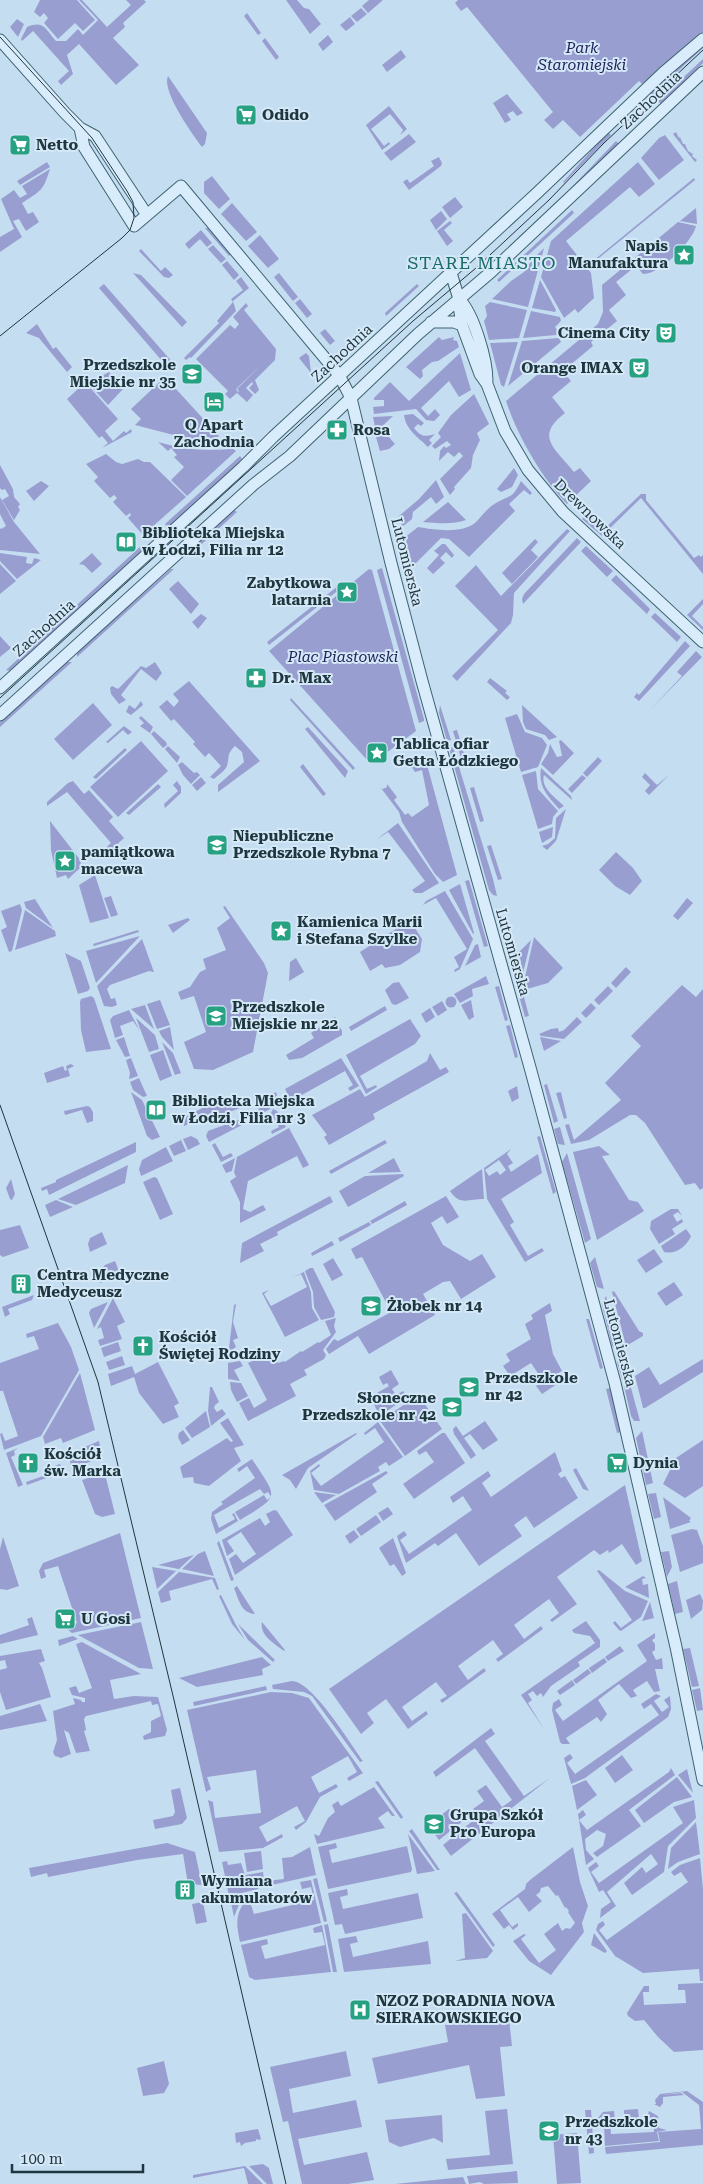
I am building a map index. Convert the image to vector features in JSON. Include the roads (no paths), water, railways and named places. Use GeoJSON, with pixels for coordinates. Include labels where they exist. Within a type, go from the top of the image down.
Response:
{"type":"FeatureCollection","features":[{"type":"Feature","properties":{"kind":"main road","name":"Zachodnia"},"geometry":{"type":"LineString","coordinates":[[0,688],[231,478],[663,72],[703,39]]}},
{"type":"Feature","properties":{"kind":"main road"},"geometry":{"type":"LineString","coordinates":[[0,40],[80,128],[92,134],[100,142],[147,215],[134,226],[84,147],[80,128]]}},
{"type":"Feature","properties":{"kind":"main road","name":"Zachodnia"},"geometry":{"type":"LineString","coordinates":[[0,715],[253,485],[290,456],[431,322],[516,249],[703,72]]}},
{"type":"Feature","properties":{"kind":"main road","name":"Lutomierska"},"geometry":{"type":"LineString","coordinates":[[147,215],[181,186],[339,375],[351,398],[424,688],[531,1071],[615,1384],[676,1647],[703,1780]]}},
{"type":"Feature","properties":{"kind":"main road"},"geometry":{"type":"LineString","coordinates":[[451,273],[459,299]]}},
{"type":"Feature","properties":{"kind":"main road","name":"Drewnowska"},"geometry":{"type":"LineString","coordinates":[[459,299],[462,325],[480,374],[487,384],[505,431],[536,482],[563,512],[703,642]]}},
{"type":"Feature","properties":{"kind":"main road","name":"Drewnowska"},"geometry":{"type":"LineString","coordinates":[[459,299],[468,309],[474,322],[487,372],[487,384]]}},
{"type":"Feature","properties":{"kind":"main road"},"geometry":{"type":"LineString","coordinates":[[431,322],[454,322],[462,325]]}},
{"type":"Feature","properties":{"kind":"tram line"},"geometry":{"type":"LineString","coordinates":[[0,37],[92,138],[133,202],[134,218],[130,230],[122,238],[0,336]]}},
{"type":"Feature","properties":{"kind":"tram line"},"geometry":{"type":"LineString","coordinates":[[0,698],[413,321],[476,268],[549,200],[604,143],[703,50]]}},
{"type":"Feature","properties":{"kind":"tram line"},"geometry":{"type":"LineString","coordinates":[[0,1105],[98,1382],[286,2184]]}},
{"type":"Feature","properties":{"kind":"place","name":"Odido"},"geometry":{"type":"Point","coordinates":[246,115]}},
{"type":"Feature","properties":{"kind":"place","name":"Netto"},"geometry":{"type":"Point","coordinates":[20,145]}},
{"type":"Feature","properties":{"kind":"place","name":"Napis Manufaktura"},"geometry":{"type":"Point","coordinates":[684,255]}},
{"type":"Feature","properties":{"kind":"place","name":"Cinema City"},"geometry":{"type":"Point","coordinates":[666,333]}},
{"type":"Feature","properties":{"kind":"place","name":"Orange IMAX"},"geometry":{"type":"Point","coordinates":[639,368]}},
{"type":"Feature","properties":{"kind":"place","name":"Przedszkole Miejskie nr 35"},"geometry":{"type":"Point","coordinates":[192,374]}},
{"type":"Feature","properties":{"kind":"place","name":"Q Apart Zachodnia"},"geometry":{"type":"Point","coordinates":[214,402]}},
{"type":"Feature","properties":{"kind":"place","name":"Rosa"},"geometry":{"type":"Point","coordinates":[337,430]}},
{"type":"Feature","properties":{"kind":"place","name":"Biblioteka Miejska w Łodzi, Filia nr 12"},"geometry":{"type":"Point","coordinates":[126,542]}},
{"type":"Feature","properties":{"kind":"place","name":"Zabytkowa latarnia"},"geometry":{"type":"Point","coordinates":[347,592]}},
{"type":"Feature","properties":{"kind":"place","name":"Dr. Max"},"geometry":{"type":"Point","coordinates":[256,678]}},
{"type":"Feature","properties":{"kind":"place","name":"Tablica ofiar Getta Łódzkiego"},"geometry":{"type":"Point","coordinates":[377,753]}},
{"type":"Feature","properties":{"kind":"place","name":"Niepubliczne Przedszkole Rybna 7"},"geometry":{"type":"Point","coordinates":[217,845]}},
{"type":"Feature","properties":{"kind":"place","name":"pamiątkowa macewa"},"geometry":{"type":"Point","coordinates":[65,861]}},
{"type":"Feature","properties":{"kind":"place","name":"Kamienica Marii i Stefana Szylke"},"geometry":{"type":"Point","coordinates":[281,931]}},
{"type":"Feature","properties":{"kind":"place","name":"Przedszkole Miejskie nr 22"},"geometry":{"type":"Point","coordinates":[216,1016]}},
{"type":"Feature","properties":{"kind":"place","name":"Biblioteka Miejska w Łodzi, Filia nr 3"},"geometry":{"type":"Point","coordinates":[156,1110]}},
{"type":"Feature","properties":{"kind":"place","name":"Centra Medyczne Medyceusz"},"geometry":{"type":"Point","coordinates":[21,1284]}},
{"type":"Feature","properties":{"kind":"place","name":"Żłobek nr 14"},"geometry":{"type":"Point","coordinates":[371,1306]}},
{"type":"Feature","properties":{"kind":"place","name":"Kościół Świętej Rodziny"},"geometry":{"type":"Point","coordinates":[143,1346]}},
{"type":"Feature","properties":{"kind":"place","name":"Przedszkole nr 42"},"geometry":{"type":"Point","coordinates":[469,1387]}},
{"type":"Feature","properties":{"kind":"place","name":"Słoneczne Przedszkole nr 42"},"geometry":{"type":"Point","coordinates":[452,1407]}},
{"type":"Feature","properties":{"kind":"place","name":"Kościół św. Marka"},"geometry":{"type":"Point","coordinates":[28,1463]}},
{"type":"Feature","properties":{"kind":"place","name":"Dynia"},"geometry":{"type":"Point","coordinates":[617,1463]}},
{"type":"Feature","properties":{"kind":"place","name":"U Gosi"},"geometry":{"type":"Point","coordinates":[65,1619]}},
{"type":"Feature","properties":{"kind":"place","name":"Grupa Szkół Pro Europa"},"geometry":{"type":"Point","coordinates":[434,1824]}},
{"type":"Feature","properties":{"kind":"place","name":"Wymiana akumulatorów"},"geometry":{"type":"Point","coordinates":[185,1890]}},
{"type":"Feature","properties":{"kind":"place","name":"NZOZ PORADNIA NOVA SIERAKOWSKIEGO"},"geometry":{"type":"Point","coordinates":[360,2010]}},
{"type":"Feature","properties":{"kind":"place","name":"Przedszkole nr 43"},"geometry":{"type":"Point","coordinates":[549,2131]}},
{"type":"Feature","properties":{"kind":"district","name":"STARE MIASTO"},"geometry":{"type":"Point","coordinates":[482,263]}},
{"type":"Feature","properties":{"kind":"park label","name":"Park Staromiejski"},"geometry":{"type":"Point","coordinates":[582,56]}},
{"type":"Feature","properties":{"kind":"park label","name":"Plac Piastowski"},"geometry":{"type":"Point","coordinates":[343,657]}}]}
